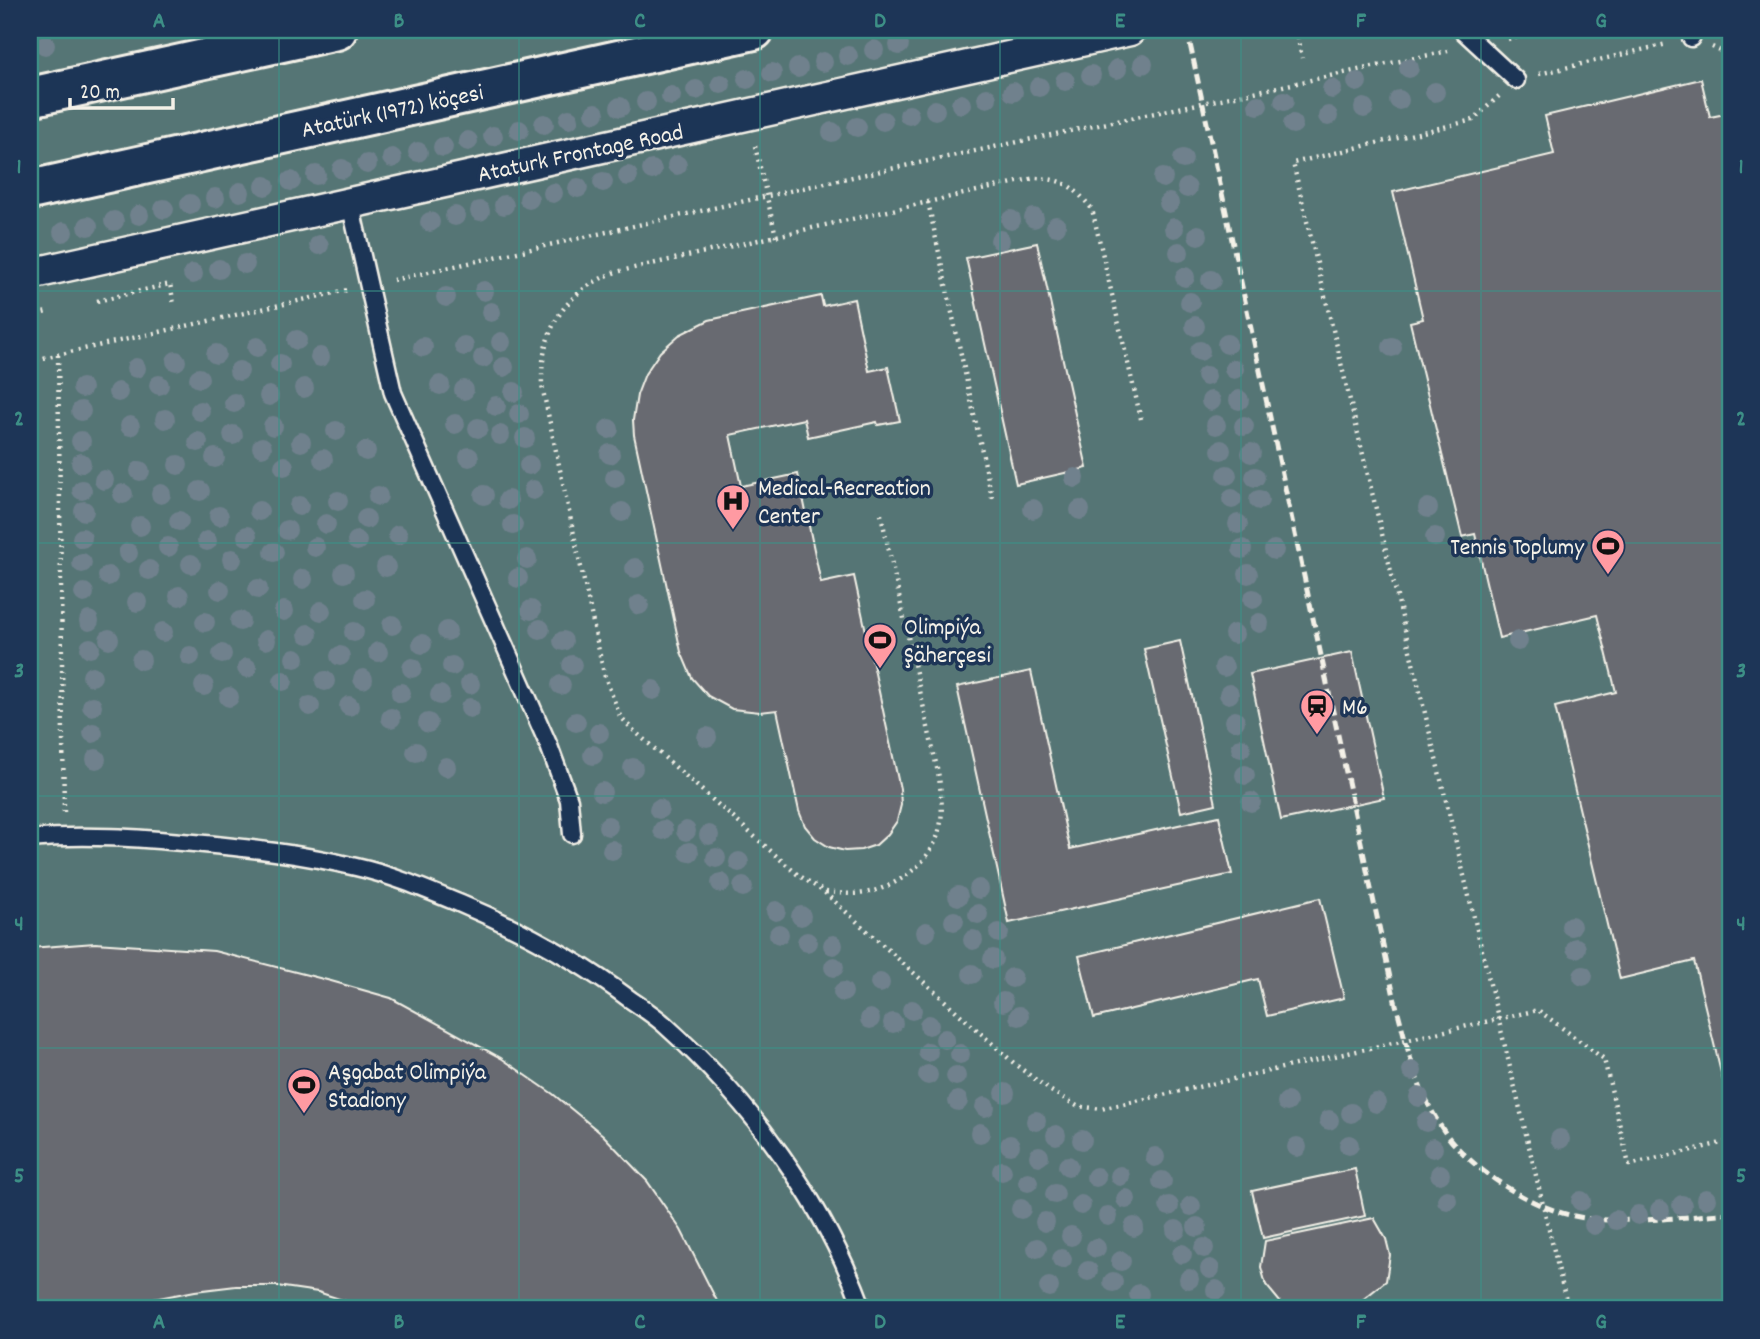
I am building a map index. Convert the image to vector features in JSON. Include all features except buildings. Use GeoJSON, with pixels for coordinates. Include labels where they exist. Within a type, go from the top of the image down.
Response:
{"type":"FeatureCollection","features":[{"type":"Feature","properties":{"kind":"main road"},"geometry":{"type":"LineString","coordinates":[[30,97],[337,30]]}},
{"type":"Feature","properties":{"kind":"main road","name":"Atatürk (1972) köçesi"},"geometry":{"type":"LineString","coordinates":[[30,190],[754,30]]}},
{"type":"Feature","properties":{"kind":"street","name":"Ataturk Frontage Road"},"geometry":{"type":"LineString","coordinates":[[30,274],[1130,30]]}},
{"type":"Feature","properties":{"kind":"lane"},"geometry":{"type":"LineString","coordinates":[[1462,30],[1516,80]]}},
{"type":"Feature","properties":{"kind":"lane"},"geometry":{"type":"LineString","coordinates":[[350,203],[393,393],[553,756],[569,800],[572,834]]}},
{"type":"Feature","properties":{"kind":"lane"},"geometry":{"type":"LineString","coordinates":[[30,839],[120,837],[264,850],[357,867],[449,899],[549,946],[608,983],[664,1024],[766,1131],[835,1244],[863,1309]]}},
{"type":"Feature","properties":{"kind":"path"},"geometry":{"type":"LineString","coordinates":[[1296,30],[1302,58]]}},
{"type":"Feature","properties":{"kind":"path"},"geometry":{"type":"LineString","coordinates":[[30,361],[766,196],[1552,30]]}},
{"type":"Feature","properties":{"kind":"path"},"geometry":{"type":"LineString","coordinates":[[1568,1309],[1293,163],[1474,120],[1516,80],[1693,34],[1730,55]]}},
{"type":"Feature","properties":{"kind":"path"},"geometry":{"type":"LineString","coordinates":[[748,115],[776,236]]}},
{"type":"Feature","properties":{"kind":"path"},"geometry":{"type":"LineString","coordinates":[[1141,419],[1092,209],[1080,193],[1052,178],[1035,178],[616,272],[588,285],[568,305],[550,330],[541,363],[542,386],[604,674],[620,716],[644,741],[797,874],[824,892],[1016,1065],[1051,1091],[1077,1106],[1101,1109],[1538,1010],[1604,1059],[1629,1165],[1730,1141]]}},
{"type":"Feature","properties":{"kind":"path"},"geometry":{"type":"LineString","coordinates":[[928,202],[993,502]]}},
{"type":"Feature","properties":{"kind":"path"},"geometry":{"type":"LineString","coordinates":[[97,300],[170,284],[174,304]]}},
{"type":"Feature","properties":{"kind":"path"},"geometry":{"type":"LineString","coordinates":[[30,316],[47,312]]}},
{"type":"Feature","properties":{"kind":"path"},"geometry":{"type":"LineString","coordinates":[[58,355],[64,837]]}},
{"type":"Feature","properties":{"kind":"path"},"geometry":{"type":"LineString","coordinates":[[824,892],[866,893],[895,882],[918,866],[927,855],[936,840],[942,817],[939,777],[880,510]]}},
{"type":"Feature","properties":{"kind":"green space","name":"Olimpiýa Şäherçesi"},"geometry":{"type":"Polygon","coordinates":[[[30,30],[1730,30],[1730,1309],[30,1309],[30,30]]]}},
{"type":"Feature","properties":{"kind":"railway"},"geometry":{"type":"LineString","coordinates":[[1187,30],[1395,1001],[1425,1098],[1447,1136],[1470,1160],[1501,1184],[1555,1211],[1592,1219],[1626,1220],[1730,1213]]}},
{"type":"Feature","properties":{"kind":"place","name":"Medical-Recreation Center"},"geometry":{"type":"Point","coordinates":[733,531]}},
{"type":"Feature","properties":{"kind":"place","name":"Tennis Toplumy"},"geometry":{"type":"Point","coordinates":[1608,576]}},
{"type":"Feature","properties":{"kind":"place","name":"Olimpiýa Şäherçesi"},"geometry":{"type":"Point","coordinates":[880,670]}},
{"type":"Feature","properties":{"kind":"place","name":"M6"},"geometry":{"type":"Point","coordinates":[1317,736]}},
{"type":"Feature","properties":{"kind":"place","name":"Aşgabat Olimpiýa Stadiony"},"geometry":{"type":"Point","coordinates":[304,1115]}}]}
